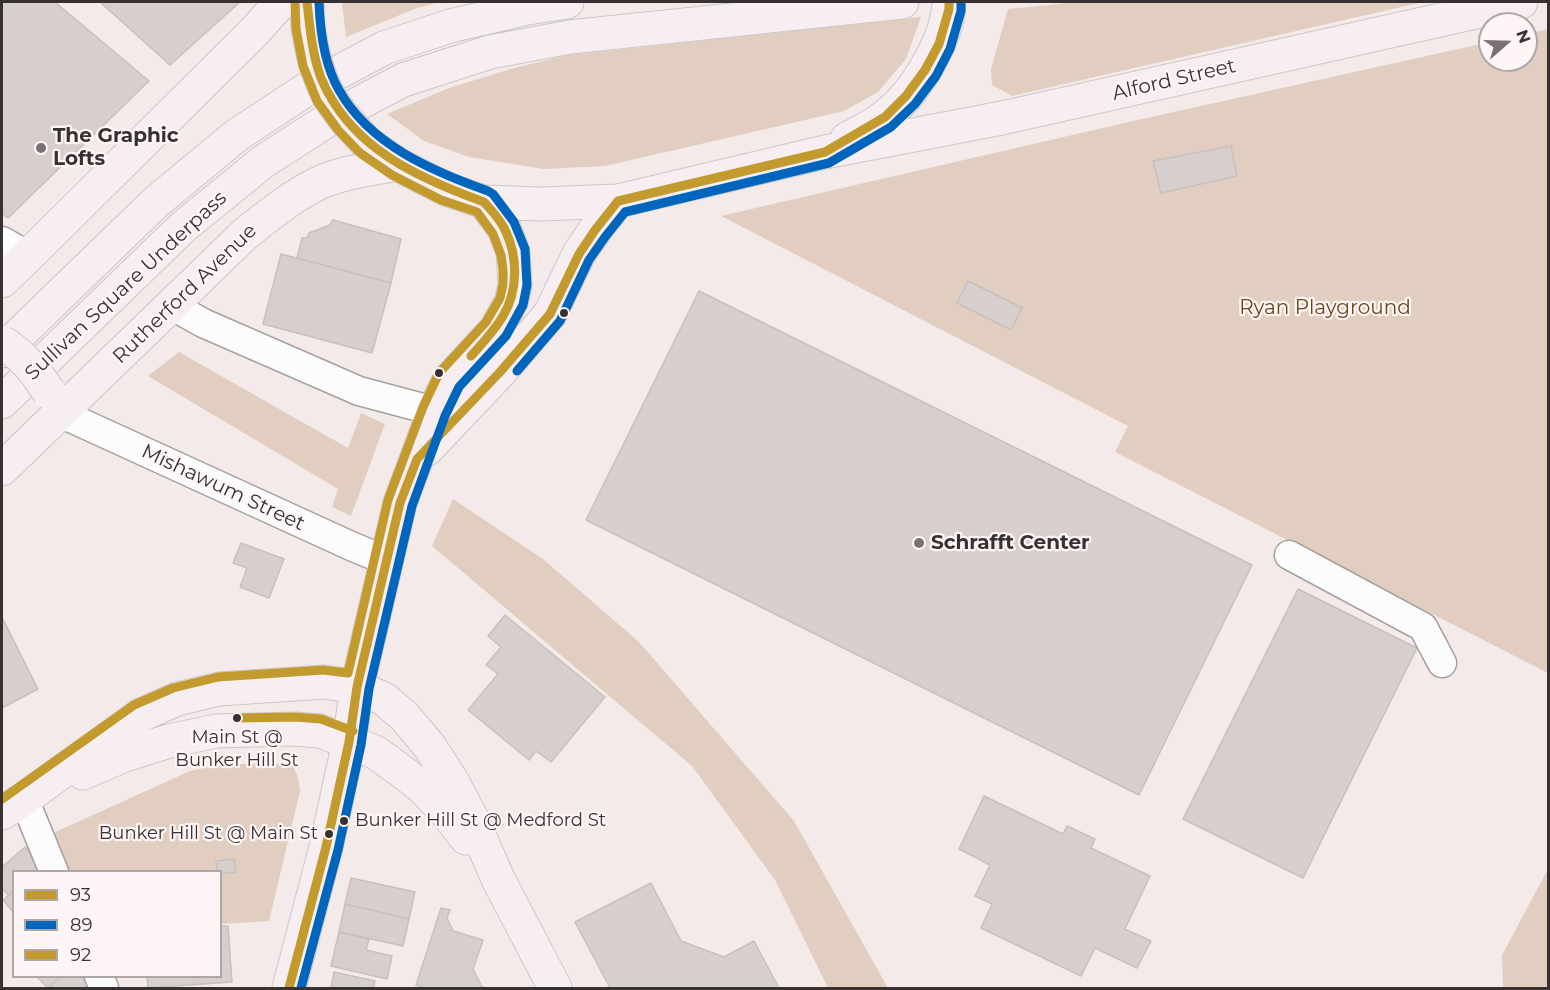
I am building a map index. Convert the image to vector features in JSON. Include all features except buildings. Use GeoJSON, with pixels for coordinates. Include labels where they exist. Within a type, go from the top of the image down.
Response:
{"type":"FeatureCollection","features":[{"type":"Feature","properties":{"kind":"main road"},"geometry":{"type":"LineString","coordinates":[[2,281],[15,249],[254,32],[281,2]]}},
{"type":"Feature","properties":{"kind":"main road","name":"Sullivan Square Underpass"},"geometry":{"type":"LineString","coordinates":[[2,351],[156,202],[237,135],[307,89],[384,48],[450,26],[528,8],[567,2]]}},
{"type":"Feature","properties":{"kind":"main road","name":"Sullivan Square Underpass"},"geometry":{"type":"LineString","coordinates":[[2,402],[183,227],[264,161],[331,118],[403,80],[490,52],[570,37],[902,2]]}},
{"type":"Feature","properties":{"kind":"main road","name":"Alford Street"},"geometry":{"type":"LineString","coordinates":[[825,152],[885,117],[906,96],[925,70],[939,44],[950,2]]}},
{"type":"Feature","properties":{"kind":"main road","name":"Alford Street"},"geometry":{"type":"LineString","coordinates":[[307,15],[315,63],[328,96],[348,123],[368,144],[397,165],[446,189],[484,202],[541,204],[618,201],[825,152],[1002,118],[1521,2]]}},
{"type":"Feature","properties":{"kind":"main road","name":"Rutherford Avenue"},"geometry":{"type":"LineString","coordinates":[[2,469],[55,403],[171,306],[245,234],[280,206],[328,180],[359,171],[397,165]]}},
{"type":"Feature","properties":{"kind":"main road"},"geometry":{"type":"LineString","coordinates":[[417,459],[500,372],[550,314],[579,254],[618,201]]}},
{"type":"Feature","properties":{"kind":"main road"},"geometry":{"type":"LineString","coordinates":[[289,988],[326,847],[349,742],[357,687],[400,503],[434,411],[449,380],[496,329],[511,302],[515,285],[513,252],[504,228],[484,202]]}},
{"type":"Feature","properties":{"kind":"main road"},"geometry":{"type":"LineString","coordinates":[[2,342],[29,363],[55,403]]}},
{"type":"Feature","properties":{"kind":"main road"},"geometry":{"type":"LineString","coordinates":[[13,806],[141,715],[177,699],[219,689],[324,682],[357,687],[384,699],[405,717],[430,747],[452,781],[472,819],[498,879],[555,988]]}},
{"type":"Feature","properties":{"kind":"main road"},"geometry":{"type":"LineString","coordinates":[[13,806],[125,755],[169,741],[216,731],[304,729],[320,731],[375,752],[396,766],[444,810],[498,879]]}},
{"type":"Feature","properties":{"kind":"street"},"geometry":{"type":"LineString","coordinates":[[171,306],[203,323],[359,391],[434,411]]}},
{"type":"Feature","properties":{"kind":"street","name":"Mishawum Street"},"geometry":{"type":"LineString","coordinates":[[55,403],[351,546],[387,561]]}},
{"type":"Feature","properties":{"kind":"street"},"geometry":{"type":"LineString","coordinates":[[1289,555],[1423,627],[1442,663]]}},
{"type":"Feature","properties":{"kind":"street"},"geometry":{"type":"LineString","coordinates":[[13,806],[53,870]]}},
{"type":"Feature","properties":{"kind":"green space"},"geometry":{"type":"Polygon","coordinates":[[[342,2],[440,2],[417,8],[346,37],[342,2]]]}},
{"type":"Feature","properties":{"kind":"green space"},"geometry":{"type":"Polygon","coordinates":[[[1079,2],[1423,2],[1012,96],[992,85],[991,69],[1008,9],[1079,2]]]}},
{"type":"Feature","properties":{"kind":"green space"},"geometry":{"type":"Polygon","coordinates":[[[921,17],[906,59],[878,92],[844,111],[605,166],[544,169],[469,157],[424,141],[387,114],[449,88],[514,68],[568,55],[921,17]]]}},
{"type":"Feature","properties":{"kind":"green space","name":"Ryan Playground"},"geometry":{"type":"Polygon","coordinates":[[[1548,29],[1548,673],[1115,452],[1128,426],[721,216],[1478,45],[1478,72],[1538,72],[1538,31],[1548,29]]]}},
{"type":"Feature","properties":{"kind":"green space"},"geometry":{"type":"Polygon","coordinates":[[[179,352],[348,448],[361,413],[385,424],[351,516],[332,507],[338,489],[148,376],[179,352]]]}},
{"type":"Feature","properties":{"kind":"green space"},"geometry":{"type":"Polygon","coordinates":[[[453,499],[543,559],[639,642],[794,821],[888,988],[828,988],[775,880],[692,766],[432,546],[453,499]]]}},
{"type":"Feature","properties":{"kind":"green space"},"geometry":{"type":"Polygon","coordinates":[[[223,764],[292,764],[298,777],[300,791],[269,921],[222,924],[222,870],[67,870],[51,834],[190,771],[223,764]]]}},
{"type":"Feature","properties":{"kind":"green space"},"geometry":{"type":"Polygon","coordinates":[[[1548,869],[1548,988],[1503,988],[1502,955],[1548,869]]]}},
{"type":"Feature","properties":{"kind":"transit line","name":"92"},"geometry":{"type":"LineString","coordinates":[[2,799],[134,705],[173,688],[218,677],[323,670],[348,673],[388,500],[423,407],[439,373],[486,322],[500,298],[503,284],[501,255],[493,234],[477,212],[441,200],[392,175],[360,153],[338,130],[317,101],[303,66],[296,29],[295,2]]}},
{"type":"Feature","properties":{"kind":"transit line","name":"93"},"geometry":{"type":"LineString","coordinates":[[307,2],[313,50],[321,78],[349,124],[368,142],[411,171],[484,202]]}},
{"type":"Feature","properties":{"kind":"transit line","name":"89"},"geometry":{"type":"LineString","coordinates":[[301,988],[338,850],[361,745],[369,689],[412,506],[445,416],[459,387],[506,336],[523,305],[527,285],[525,249],[514,222],[493,194],[445,175],[404,154],[367,126],[352,109],[339,90],[326,58],[319,2]]}},
{"type":"Feature","properties":{"kind":"transit line","name":"93"},"geometry":{"type":"LineString","coordinates":[[618,201],[825,152],[885,117],[906,96],[925,70],[939,44],[949,2]]}},
{"type":"Feature","properties":{"kind":"transit line","name":"89"},"geometry":{"type":"LineString","coordinates":[[517,371],[560,321],[589,260],[625,212],[829,163],[891,127],[915,104],[936,76],[950,49],[961,11],[961,2]]}},
{"type":"Feature","properties":{"kind":"transit line","name":"93"},"geometry":{"type":"LineString","coordinates":[[289,988],[326,847],[349,742],[357,687],[400,503],[417,459],[500,372],[550,314],[579,254],[618,201]]}},
{"type":"Feature","properties":{"kind":"transit line","name":"93"},"geometry":{"type":"LineString","coordinates":[[471,356],[503,316],[511,296],[515,274],[513,253],[506,232],[484,202]]}},
{"type":"Feature","properties":{"kind":"transit line","name":"92"},"geometry":{"type":"LineString","coordinates":[[237,718],[321,719],[353,731]]}},
{"type":"Feature","properties":{"kind":"place","name":"The Graphic Lofts"},"geometry":{"type":"Point","coordinates":[41,148]}},
{"type":"Feature","properties":{"kind":"place","name":"Schrafft Center"},"geometry":{"type":"Point","coordinates":[919,543]}},
{"type":"Feature","properties":{"kind":"place","name":"Main St @ Bunker Hill St"},"geometry":{"type":"Point","coordinates":[237,718]}},
{"type":"Feature","properties":{"kind":"place","name":"Bunker Hill St @ Medford St"},"geometry":{"type":"Point","coordinates":[344,821]}},
{"type":"Feature","properties":{"kind":"place","name":"Bunker Hill St @ Main St"},"geometry":{"type":"Point","coordinates":[329,834]}}]}
